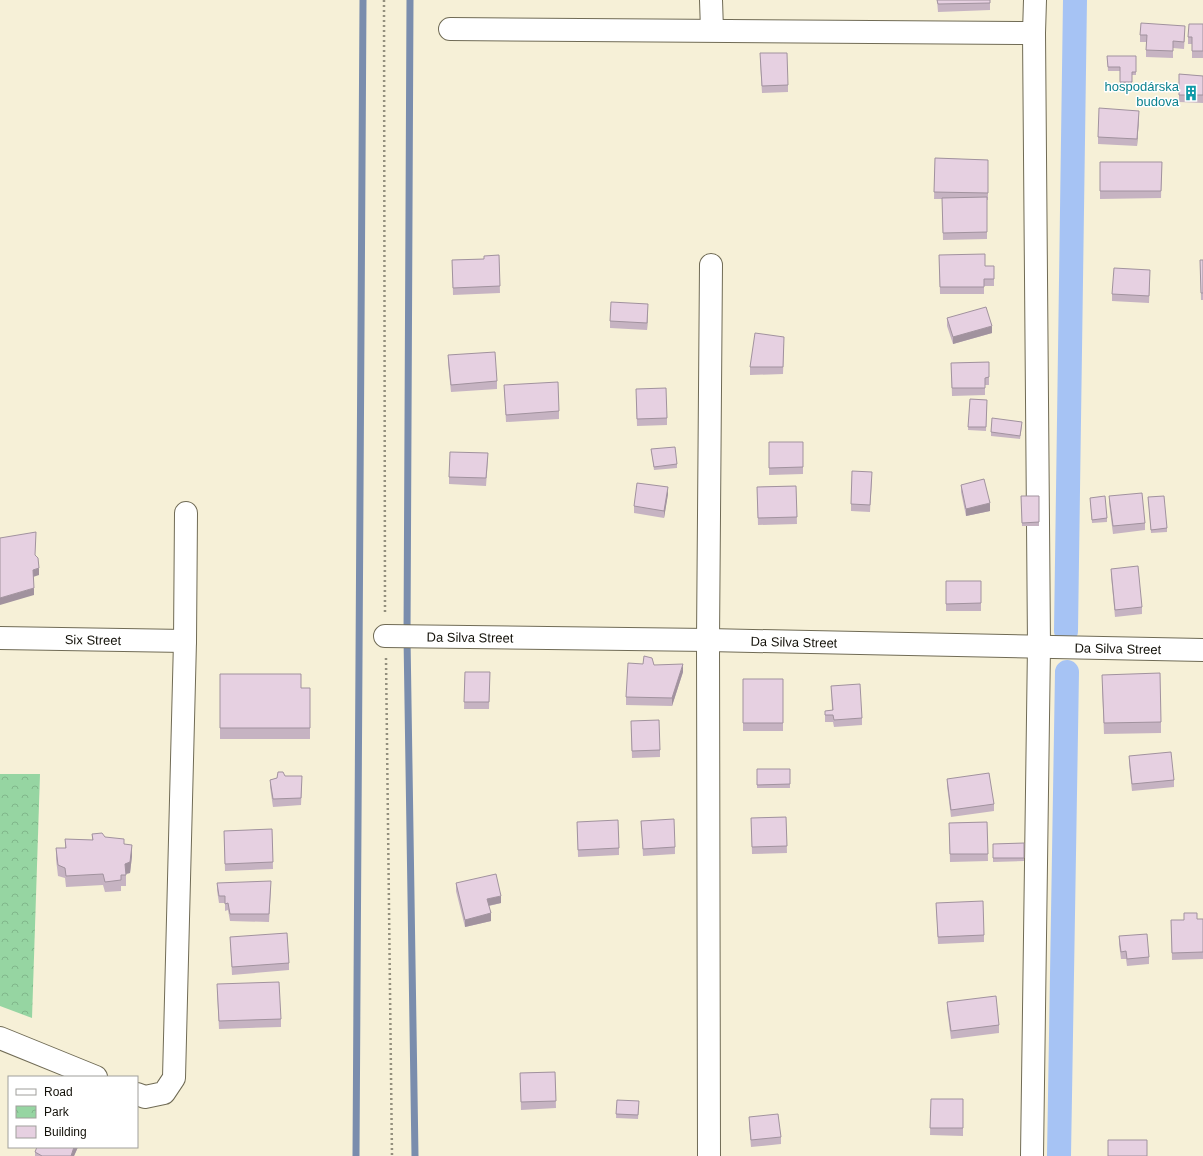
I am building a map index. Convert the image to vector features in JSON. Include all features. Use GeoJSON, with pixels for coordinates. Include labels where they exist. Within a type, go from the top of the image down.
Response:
{"type":"FeatureCollection","features":[{"type":"Feature","properties":{"kind":"street"},"geometry":{"type":"LineString","coordinates":[[711,0],[712,30]]}},
{"type":"Feature","properties":{"kind":"street"},"geometry":{"type":"LineString","coordinates":[[1032,1156],[1039,645],[1034,33],[1035,0]]}},
{"type":"Feature","properties":{"kind":"street"},"geometry":{"type":"LineString","coordinates":[[450,29],[1034,33]]}},
{"type":"Feature","properties":{"kind":"street"},"geometry":{"type":"LineString","coordinates":[[709,1156],[708,640],[711,265]]}},
{"type":"Feature","properties":{"kind":"street"},"geometry":{"type":"LineString","coordinates":[[138,1094],[145,1097],[164,1093],[174,1078],[186,641],[186,513]]}},
{"type":"Feature","properties":{"kind":"street","name":"Da Silva Street"},"geometry":{"type":"LineString","coordinates":[[385,636],[1039,645],[1203,650]]}},
{"type":"Feature","properties":{"kind":"street","name":"Six Street"},"geometry":{"type":"LineString","coordinates":[[0,638],[186,641]]}},
{"type":"Feature","properties":{"kind":"street"},"geometry":{"type":"LineString","coordinates":[[0,1038],[94,1076]]}},
{"type":"Feature","properties":{"kind":"path"},"geometry":{"type":"LineString","coordinates":[[384,0],[385,636],[392,1156]]}},
{"type":"Feature","properties":{"kind":"green space"},"geometry":{"type":"Polygon","coordinates":[[[0,774],[40,774],[32,1018],[0,1006],[0,774]]]}},
{"type":"Feature","properties":{"kind":"building"},"geometry":{"type":"Polygon","coordinates":[[[937,0],[990,0],[990,3],[938,4],[937,0]]]}},
{"type":"Feature","properties":{"kind":"building"},"geometry":{"type":"Polygon","coordinates":[[[1141,23],[1185,26],[1184,42],[1173,41],[1173,51],[1146,50],[1147,35],[1140,35],[1141,23]]]}},
{"type":"Feature","properties":{"kind":"building"},"geometry":{"type":"Polygon","coordinates":[[[1189,24],[1203,24],[1203,51],[1192,51],[1192,37],[1188,37],[1189,24]]]}},
{"type":"Feature","properties":{"kind":"building"},"geometry":{"type":"Polygon","coordinates":[[[760,53],[787,53],[788,85],[762,86],[760,53]]]}},
{"type":"Feature","properties":{"kind":"building"},"geometry":{"type":"Polygon","coordinates":[[[1107,56],[1136,56],[1136,72],[1132,72],[1132,82],[1120,82],[1120,67],[1108,67],[1107,56]]]}},
{"type":"Feature","properties":{"kind":"building","name":"hospodárska budova"},"geometry":{"type":"Polygon","coordinates":[[[1179,74],[1203,76],[1203,95],[1179,95],[1179,74]]]}},
{"type":"Feature","properties":{"kind":"building"},"geometry":{"type":"Polygon","coordinates":[[[1099,108],[1139,111],[1137,139],[1098,137],[1099,108]]]}},
{"type":"Feature","properties":{"kind":"building"},"geometry":{"type":"Polygon","coordinates":[[[935,158],[988,160],[988,193],[934,192],[935,158]]]}},
{"type":"Feature","properties":{"kind":"building"},"geometry":{"type":"Polygon","coordinates":[[[1100,162],[1162,162],[1161,191],[1100,191],[1100,162]]]}},
{"type":"Feature","properties":{"kind":"building"},"geometry":{"type":"Polygon","coordinates":[[[987,197],[987,232],[943,233],[942,198],[987,197]]]}},
{"type":"Feature","properties":{"kind":"building"},"geometry":{"type":"Polygon","coordinates":[[[985,254],[985,266],[994,266],[994,279],[984,279],[984,287],[940,287],[939,255],[985,254]]]}},
{"type":"Feature","properties":{"kind":"building"},"geometry":{"type":"Polygon","coordinates":[[[499,255],[500,286],[453,288],[452,260],[484,259],[484,256],[499,255]]]}},
{"type":"Feature","properties":{"kind":"building"},"geometry":{"type":"Polygon","coordinates":[[[1200,260],[1203,260],[1203,293],[1201,293],[1200,260]]]}},
{"type":"Feature","properties":{"kind":"building"},"geometry":{"type":"Polygon","coordinates":[[[1114,268],[1150,270],[1149,296],[1112,294],[1114,268]]]}},
{"type":"Feature","properties":{"kind":"building"},"geometry":{"type":"Polygon","coordinates":[[[611,302],[648,304],[647,323],[610,321],[611,302]]]}},
{"type":"Feature","properties":{"kind":"building"},"geometry":{"type":"Polygon","coordinates":[[[986,307],[992,326],[953,337],[947,318],[986,307]]]}},
{"type":"Feature","properties":{"kind":"building"},"geometry":{"type":"Polygon","coordinates":[[[755,333],[784,337],[783,367],[750,367],[755,333]]]}},
{"type":"Feature","properties":{"kind":"building"},"geometry":{"type":"Polygon","coordinates":[[[495,352],[497,381],[451,385],[448,355],[495,352]]]}},
{"type":"Feature","properties":{"kind":"building"},"geometry":{"type":"Polygon","coordinates":[[[989,362],[989,377],[985,378],[985,388],[952,388],[951,363],[989,362]]]}},
{"type":"Feature","properties":{"kind":"building"},"geometry":{"type":"Polygon","coordinates":[[[558,382],[559,411],[506,415],[504,385],[558,382]]]}},
{"type":"Feature","properties":{"kind":"building"},"geometry":{"type":"Polygon","coordinates":[[[666,388],[667,418],[637,419],[636,389],[666,388]]]}},
{"type":"Feature","properties":{"kind":"building"},"geometry":{"type":"Polygon","coordinates":[[[970,399],[987,400],[986,427],[968,427],[970,399]]]}},
{"type":"Feature","properties":{"kind":"building"},"geometry":{"type":"Polygon","coordinates":[[[992,418],[1022,422],[1020,436],[991,432],[992,418]]]}},
{"type":"Feature","properties":{"kind":"building"},"geometry":{"type":"Polygon","coordinates":[[[769,442],[803,442],[803,467],[769,468],[769,442]]]}},
{"type":"Feature","properties":{"kind":"building"},"geometry":{"type":"Polygon","coordinates":[[[675,447],[677,464],[654,467],[651,449],[675,447]]]}},
{"type":"Feature","properties":{"kind":"building"},"geometry":{"type":"Polygon","coordinates":[[[450,452],[488,453],[486,478],[449,477],[450,452]]]}},
{"type":"Feature","properties":{"kind":"building"},"geometry":{"type":"Polygon","coordinates":[[[852,471],[872,472],[870,505],[851,504],[852,471]]]}},
{"type":"Feature","properties":{"kind":"building"},"geometry":{"type":"Polygon","coordinates":[[[984,479],[990,503],[966,509],[961,485],[984,479]]]}},
{"type":"Feature","properties":{"kind":"building"},"geometry":{"type":"Polygon","coordinates":[[[637,483],[668,487],[664,511],[634,506],[637,483]]]}},
{"type":"Feature","properties":{"kind":"building"},"geometry":{"type":"Polygon","coordinates":[[[796,486],[797,517],[758,518],[757,487],[796,486]]]}},
{"type":"Feature","properties":{"kind":"building"},"geometry":{"type":"Polygon","coordinates":[[[1142,493],[1145,523],[1113,526],[1109,496],[1142,493]]]}},
{"type":"Feature","properties":{"kind":"building"},"geometry":{"type":"Polygon","coordinates":[[[1021,496],[1039,496],[1039,522],[1022,523],[1021,496]]]}},
{"type":"Feature","properties":{"kind":"building"},"geometry":{"type":"Polygon","coordinates":[[[1105,496],[1107,518],[1092,520],[1090,498],[1105,496]]]}},
{"type":"Feature","properties":{"kind":"building"},"geometry":{"type":"Polygon","coordinates":[[[1164,496],[1167,528],[1151,530],[1148,497],[1164,496]]]}},
{"type":"Feature","properties":{"kind":"building"},"geometry":{"type":"Polygon","coordinates":[[[36,532],[35,555],[38,558],[39,568],[33,570],[34,588],[0,598],[0,538],[36,532]]]}},
{"type":"Feature","properties":{"kind":"building"},"geometry":{"type":"Polygon","coordinates":[[[1138,566],[1142,607],[1115,610],[1111,569],[1138,566]]]}},
{"type":"Feature","properties":{"kind":"building"},"geometry":{"type":"Polygon","coordinates":[[[946,581],[981,581],[981,603],[946,604],[946,581]]]}},
{"type":"Feature","properties":{"kind":"building"},"geometry":{"type":"Polygon","coordinates":[[[644,656],[652,658],[654,665],[683,664],[672,698],[626,697],[628,663],[643,664],[644,656]]]}},
{"type":"Feature","properties":{"kind":"building"},"geometry":{"type":"Polygon","coordinates":[[[465,672],[490,672],[489,702],[464,702],[465,672]]]}},
{"type":"Feature","properties":{"kind":"building"},"geometry":{"type":"Polygon","coordinates":[[[1160,673],[1161,722],[1104,723],[1102,675],[1160,673]]]}},
{"type":"Feature","properties":{"kind":"building"},"geometry":{"type":"Polygon","coordinates":[[[220,674],[301,674],[301,688],[310,688],[310,728],[220,728],[220,674]]]}},
{"type":"Feature","properties":{"kind":"building"},"geometry":{"type":"Polygon","coordinates":[[[743,679],[783,679],[783,723],[743,723],[743,679]]]}},
{"type":"Feature","properties":{"kind":"building"},"geometry":{"type":"Polygon","coordinates":[[[860,684],[862,718],[834,720],[833,715],[825,715],[825,711],[833,710],[831,686],[860,684]]]}},
{"type":"Feature","properties":{"kind":"building"},"geometry":{"type":"Polygon","coordinates":[[[659,720],[660,750],[632,751],[631,721],[659,720]]]}},
{"type":"Feature","properties":{"kind":"building"},"geometry":{"type":"Polygon","coordinates":[[[1171,752],[1174,780],[1132,784],[1129,756],[1171,752]]]}},
{"type":"Feature","properties":{"kind":"building"},"geometry":{"type":"Polygon","coordinates":[[[757,769],[790,769],[790,784],[757,785],[757,769]]]}},
{"type":"Feature","properties":{"kind":"building"},"geometry":{"type":"Polygon","coordinates":[[[278,772],[283,772],[285,776],[302,776],[301,798],[273,799],[270,780],[277,778],[278,772]]]}},
{"type":"Feature","properties":{"kind":"building"},"geometry":{"type":"Polygon","coordinates":[[[989,773],[994,804],[951,810],[947,779],[989,773]]]}},
{"type":"Feature","properties":{"kind":"building"},"geometry":{"type":"Polygon","coordinates":[[[786,817],[787,846],[752,847],[751,818],[786,817]]]}},
{"type":"Feature","properties":{"kind":"building"},"geometry":{"type":"Polygon","coordinates":[[[674,819],[675,847],[643,849],[641,821],[674,819]]]}},
{"type":"Feature","properties":{"kind":"building"},"geometry":{"type":"Polygon","coordinates":[[[618,820],[619,848],[578,850],[577,822],[618,820]]]}},
{"type":"Feature","properties":{"kind":"building"},"geometry":{"type":"Polygon","coordinates":[[[987,822],[988,854],[950,854],[949,823],[987,822]]]}},
{"type":"Feature","properties":{"kind":"building"},"geometry":{"type":"Polygon","coordinates":[[[272,829],[273,862],[225,864],[224,831],[272,829]]]}},
{"type":"Feature","properties":{"kind":"building"},"geometry":{"type":"Polygon","coordinates":[[[102,833],[105,837],[124,839],[124,844],[132,845],[130,862],[125,864],[126,875],[121,875],[121,880],[105,882],[103,874],[66,876],[65,868],[58,865],[56,848],[66,848],[65,839],[93,840],[92,834],[102,833]]]}},
{"type":"Feature","properties":{"kind":"building"},"geometry":{"type":"Polygon","coordinates":[[[1024,843],[1024,858],[993,858],[993,844],[1024,843]]]}},
{"type":"Feature","properties":{"kind":"building"},"geometry":{"type":"Polygon","coordinates":[[[496,874],[501,896],[487,899],[491,913],[465,920],[456,883],[496,874]]]}},
{"type":"Feature","properties":{"kind":"building"},"geometry":{"type":"Polygon","coordinates":[[[271,881],[269,914],[230,914],[228,903],[225,904],[225,896],[219,896],[217,883],[271,881]]]}},
{"type":"Feature","properties":{"kind":"building"},"geometry":{"type":"Polygon","coordinates":[[[983,901],[984,935],[938,937],[936,903],[983,901]]]}},
{"type":"Feature","properties":{"kind":"building"},"geometry":{"type":"Polygon","coordinates":[[[1184,913],[1197,913],[1197,919],[1203,919],[1203,952],[1172,953],[1171,920],[1184,920],[1184,913]]]}},
{"type":"Feature","properties":{"kind":"building"},"geometry":{"type":"Polygon","coordinates":[[[287,933],[289,963],[232,967],[230,937],[287,933]]]}},
{"type":"Feature","properties":{"kind":"building"},"geometry":{"type":"Polygon","coordinates":[[[1147,934],[1149,957],[1127,959],[1126,951],[1121,952],[1119,936],[1147,934]]]}},
{"type":"Feature","properties":{"kind":"building"},"geometry":{"type":"Polygon","coordinates":[[[279,982],[281,1019],[219,1021],[217,984],[279,982]]]}},
{"type":"Feature","properties":{"kind":"building"},"geometry":{"type":"Polygon","coordinates":[[[996,996],[999,1025],[951,1031],[947,1002],[996,996]]]}},
{"type":"Feature","properties":{"kind":"building"},"geometry":{"type":"Polygon","coordinates":[[[555,1072],[556,1101],[521,1102],[520,1073],[555,1072]]]}},
{"type":"Feature","properties":{"kind":"building"},"geometry":{"type":"Polygon","coordinates":[[[931,1099],[963,1099],[963,1128],[930,1128],[931,1099]]]}},
{"type":"Feature","properties":{"kind":"building"},"geometry":{"type":"Polygon","coordinates":[[[617,1100],[639,1101],[638,1115],[616,1114],[617,1100]]]}},
{"type":"Feature","properties":{"kind":"building"},"geometry":{"type":"Polygon","coordinates":[[[778,1114],[781,1137],[751,1140],[749,1117],[778,1114]]]}},
{"type":"Feature","properties":{"kind":"building"},"geometry":{"type":"Polygon","coordinates":[[[1108,1140],[1147,1140],[1147,1156],[1108,1156],[1108,1140]]]}},
{"type":"Feature","properties":{"kind":"building"},"geometry":{"type":"Polygon","coordinates":[[[37,1148],[74,1148],[71,1156],[42,1156],[35,1152],[37,1148]]]}},
{"type":"Feature","properties":{"kind":"waterway"},"geometry":{"type":"LineString","coordinates":[[356,1156],[363,0]]}},
{"type":"Feature","properties":{"kind":"waterway"},"geometry":{"type":"LineString","coordinates":[[410,0],[407,637],[415,1156]]}},
{"type":"Feature","properties":{"kind":"waterway"},"geometry":{"type":"LineString","coordinates":[[1066,631],[1075,0]]}},
{"type":"Feature","properties":{"kind":"waterway"},"geometry":{"type":"LineString","coordinates":[[1059,1156],[1067,672]]}},
{"type":"Feature","properties":{"kind":"place","name":"hospodárska budova"},"geometry":{"type":"Point","coordinates":[1191,93]}}]}
